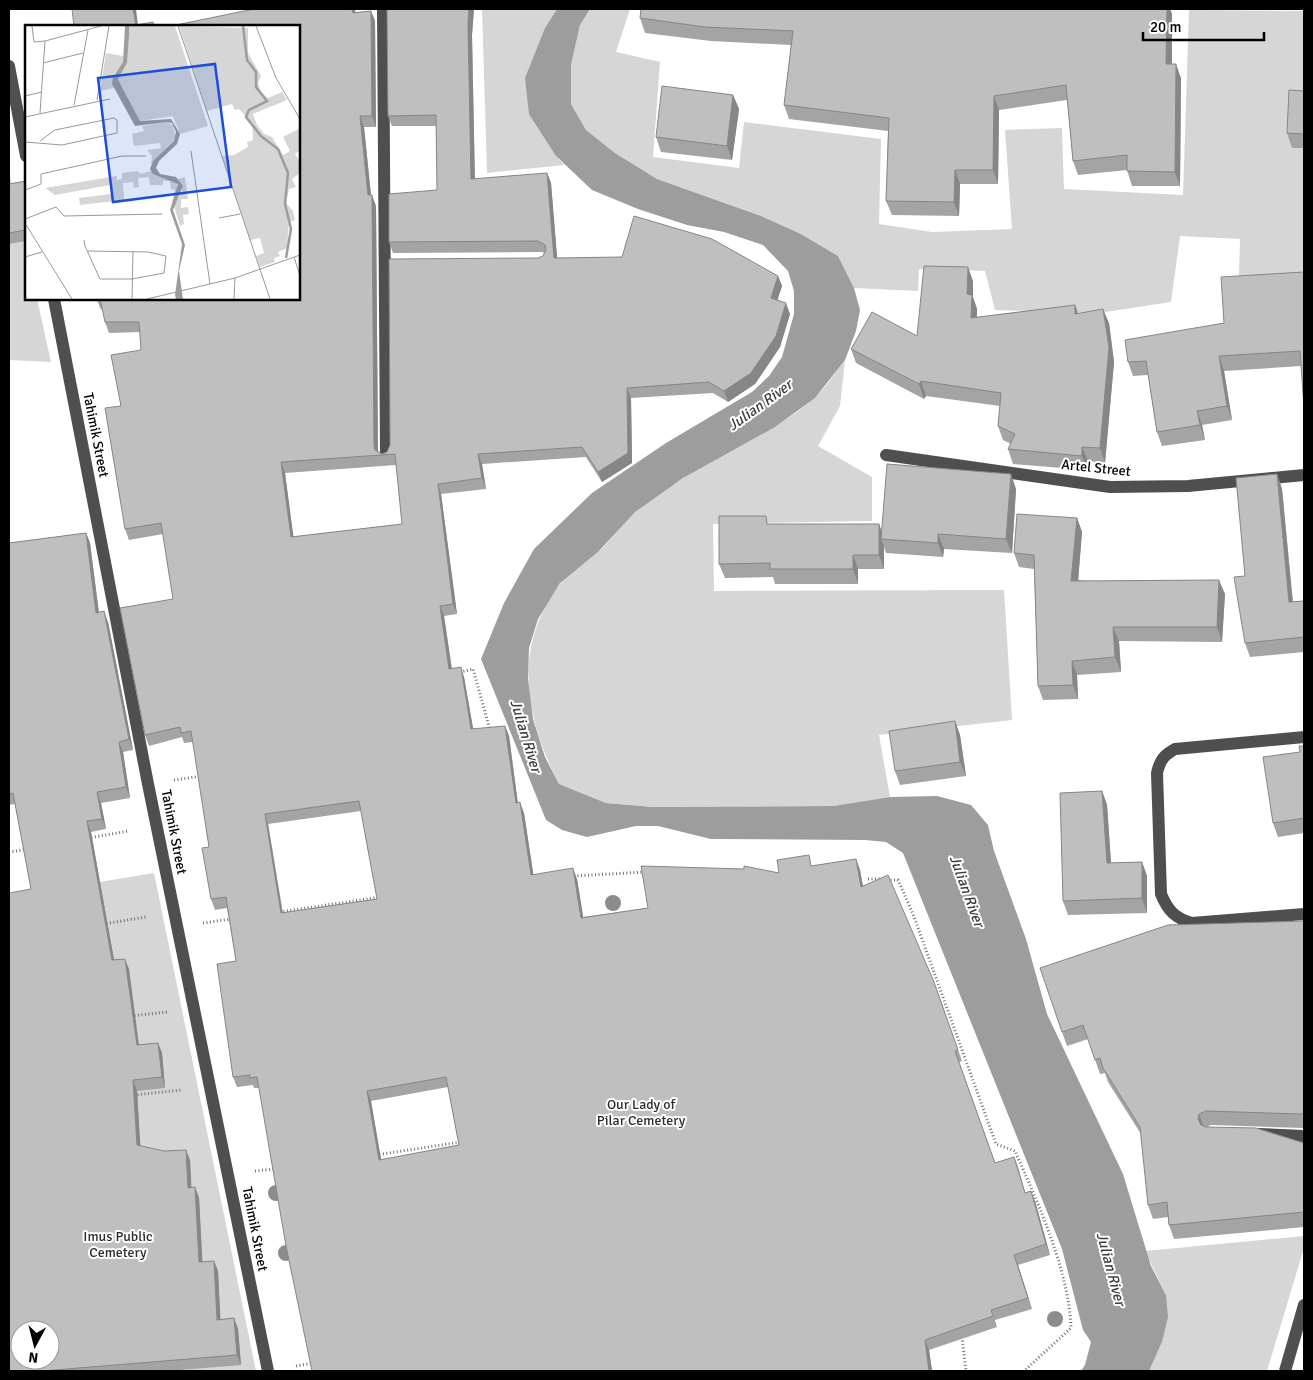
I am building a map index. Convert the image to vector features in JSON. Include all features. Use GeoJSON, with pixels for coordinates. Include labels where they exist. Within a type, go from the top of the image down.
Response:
{"type":"FeatureCollection","features":[{"type":"Feature","properties":{"kind":"street"},"geometry":{"type":"LineString","coordinates":[[382,9],[390,261],[386,456]]}},
{"type":"Feature","properties":{"kind":"street"},"geometry":{"type":"LineString","coordinates":[[9,66],[25,151]]}},
{"type":"Feature","properties":{"kind":"street","name":"Tahimik Street"},"geometry":{"type":"LineString","coordinates":[[54,300],[148,784],[268,1371]]}},
{"type":"Feature","properties":{"kind":"street","name":"Artel Street"},"geometry":{"type":"LineString","coordinates":[[886,455],[1110,487],[1188,486],[1304,475]]}},
{"type":"Feature","properties":{"kind":"street"},"geometry":{"type":"LineString","coordinates":[[1304,737],[1175,749],[1165,754],[1159,763],[1157,773],[1162,894],[1167,908],[1178,919],[1192,923],[1304,914]]}},
{"type":"Feature","properties":{"kind":"street"},"geometry":{"type":"LineString","coordinates":[[1248,1134],[1304,1136]]}},
{"type":"Feature","properties":{"kind":"street"},"geometry":{"type":"LineString","coordinates":[[1285,1371],[1304,1306]]}},
{"type":"Feature","properties":{"kind":"path"},"geometry":{"type":"LineString","coordinates":[[456,672],[473,669],[491,734]]}},
{"type":"Feature","properties":{"kind":"path"},"geometry":{"type":"LineString","coordinates":[[148,784],[206,776]]}},
{"type":"Feature","properties":{"kind":"path"},"geometry":{"type":"LineString","coordinates":[[83,839],[157,825]]}},
{"type":"Feature","properties":{"kind":"path"},"geometry":{"type":"LineString","coordinates":[[9,852],[37,847]]}},
{"type":"Feature","properties":{"kind":"path"},"geometry":{"type":"LineString","coordinates":[[565,878],[651,872]]}},
{"type":"Feature","properties":{"kind":"path"},"geometry":{"type":"LineString","coordinates":[[868,879],[898,880],[939,984],[996,1144],[1015,1151],[1056,1251],[1070,1314],[1070,1328],[1024,1371]]}},
{"type":"Feature","properties":{"kind":"path"},"geometry":{"type":"LineString","coordinates":[[274,912],[390,896]]}},
{"type":"Feature","properties":{"kind":"path"},"geometry":{"type":"LineString","coordinates":[[96,925],[174,912]]}},
{"type":"Feature","properties":{"kind":"path"},"geometry":{"type":"LineString","coordinates":[[178,926],[236,918]]}},
{"type":"Feature","properties":{"kind":"path"},"geometry":{"type":"LineString","coordinates":[[930,987],[939,984]]}},
{"type":"Feature","properties":{"kind":"path"},"geometry":{"type":"LineString","coordinates":[[126,1016],[195,1010]]}},
{"type":"Feature","properties":{"kind":"path"},"geometry":{"type":"LineString","coordinates":[[124,1096],[210,1086]]}},
{"type":"Feature","properties":{"kind":"path"},"geometry":{"type":"LineString","coordinates":[[372,1155],[469,1141]]}},
{"type":"Feature","properties":{"kind":"path"},"geometry":{"type":"LineString","coordinates":[[1024,1193],[1032,1190]]}},
{"type":"Feature","properties":{"kind":"path"},"geometry":{"type":"LineString","coordinates":[[961,1331],[966,1371]]}},
{"type":"Feature","properties":{"kind":"path"},"geometry":{"type":"LineString","coordinates":[[268,1371],[316,1363]]}},
{"type":"Feature","properties":{"kind":"green space"},"geometry":{"type":"Polygon","coordinates":[[[482,9],[557,9],[545,28],[556,156],[564,165],[487,173],[482,9]]]}},
{"type":"Feature","properties":{"kind":"green space"},"geometry":{"type":"Polygon","coordinates":[[[590,9],[630,9],[616,52],[660,62],[653,157],[739,168],[744,122],[881,139],[879,224],[932,232],[1012,229],[1005,130],[1062,128],[1064,189],[1183,195],[1189,10],[1304,11],[1304,274],[1239,277],[1240,239],[1180,236],[1171,302],[1099,313],[995,310],[985,271],[919,269],[918,291],[854,288],[838,256],[801,234],[761,216],[657,179],[615,153],[586,130],[571,104],[571,65],[580,25],[590,9]]]}},
{"type":"Feature","properties":{"kind":"green space"},"geometry":{"type":"Polygon","coordinates":[[[9,171],[25,244],[25,300],[37,300],[51,362],[9,360],[9,171]]]}},
{"type":"Feature","properties":{"kind":"green space"},"geometry":{"type":"Polygon","coordinates":[[[845,360],[840,406],[818,446],[872,477],[872,521],[713,524],[714,591],[1004,590],[1012,720],[879,735],[890,797],[833,806],[653,807],[606,803],[559,784],[538,734],[529,683],[529,658],[534,634],[544,609],[559,585],[567,576],[597,553],[630,517],[652,499],[698,469],[799,410],[822,390],[845,360]]]}},
{"type":"Feature","properties":{"kind":"green space","name":"Imus Public Cemetery"},"geometry":{"type":"Polygon","coordinates":[[[154,873],[256,1371],[9,1371],[9,897],[154,873]]]}},
{"type":"Feature","properties":{"kind":"green space"},"geometry":{"type":"Polygon","coordinates":[[[1304,1236],[1304,1248],[1267,1371],[1149,1371],[1162,1342],[1166,1295],[1145,1251],[1304,1236]]]}},
{"type":"Feature","properties":{"kind":"water","name":"Julian River"},"geometry":{"type":"Polygon","coordinates":[[[557,9],[590,9],[580,25],[571,65],[571,104],[586,130],[615,153],[657,179],[761,216],[801,234],[838,256],[854,288],[860,310],[856,331],[845,360],[815,398],[775,427],[683,478],[635,512],[598,552],[560,583],[538,619],[529,648],[528,679],[533,719],[545,757],[559,784],[606,803],[653,807],[833,806],[890,797],[937,796],[971,805],[988,825],[994,851],[1026,939],[1047,1014],[1123,1174],[1151,1266],[1166,1295],[1168,1317],[1162,1342],[1149,1371],[1081,1371],[1085,1365],[1091,1342],[1083,1330],[1062,1249],[903,853],[886,842],[865,840],[711,839],[658,826],[636,826],[587,837],[562,830],[546,820],[481,659],[504,603],[534,549],[592,493],[666,443],[752,392],[769,376],[782,357],[794,314],[794,291],[788,271],[763,245],[724,232],[687,225],[638,209],[592,190],[556,156],[529,114],[525,78],[545,28],[557,9]]]}},
{"type":"Feature","properties":{"kind":"building"},"geometry":{"type":"Polygon","coordinates":[[[72,9],[133,9],[136,25],[74,25],[72,9]]]}},
{"type":"Feature","properties":{"kind":"building","name":"Our Lady of Pilar Cemetery"},"geometry":{"type":"Polygon","coordinates":[[[254,9],[352,9],[353,13],[371,11],[372,116],[360,116],[368,195],[372,195],[374,446],[375,450],[382,454],[387,452],[390,445],[389,259],[538,258],[543,256],[546,250],[545,245],[538,241],[389,242],[389,194],[437,190],[436,115],[388,116],[387,9],[469,9],[471,179],[547,173],[554,258],[622,257],[634,216],[712,239],[778,276],[771,298],[786,303],[776,336],[751,373],[724,391],[709,382],[627,388],[628,453],[598,472],[582,447],[478,454],[482,478],[438,484],[453,604],[440,606],[449,669],[461,667],[471,729],[505,726],[516,803],[520,802],[531,875],[573,868],[581,918],[648,908],[641,866],[744,869],[744,866],[779,873],[777,860],[809,855],[811,866],[856,859],[861,887],[888,875],[934,982],[958,1050],[955,1051],[995,1163],[1014,1157],[1025,1193],[1031,1191],[1046,1244],[1014,1255],[1028,1298],[991,1310],[993,1316],[925,1340],[929,1371],[312,1371],[286,1246],[257,1077],[250,1078],[250,1075],[233,1077],[217,964],[236,961],[226,897],[211,899],[202,848],[209,847],[191,731],[181,733],[180,727],[145,735],[120,608],[173,599],[161,523],[125,529],[105,408],[121,406],[111,355],[141,350],[139,322],[105,322],[99,300],[300,300],[300,25],[176,25],[254,9]],[[395,454],[281,462],[291,537],[402,524],[395,454]],[[359,801],[265,814],[281,913],[377,899],[359,801]],[[446,1077],[367,1091],[379,1160],[459,1145],[446,1077]]]}},
{"type":"Feature","properties":{"kind":"building"},"geometry":{"type":"Polygon","coordinates":[[[641,9],[1167,9],[1166,64],[1176,64],[1175,172],[1127,171],[1127,155],[1073,161],[1066,85],[994,96],[993,170],[955,170],[954,202],[886,201],[889,118],[784,105],[793,31],[705,27],[640,18],[641,9]]]}},
{"type":"Feature","properties":{"kind":"building"},"geometry":{"type":"Polygon","coordinates":[[[153,22],[154,25],[136,25],[153,22]]]}},
{"type":"Feature","properties":{"kind":"building"},"geometry":{"type":"Polygon","coordinates":[[[662,86],[733,95],[727,146],[656,137],[662,86]]]}},
{"type":"Feature","properties":{"kind":"building"},"geometry":{"type":"Polygon","coordinates":[[[1289,90],[1304,91],[1304,134],[1287,133],[1289,90]]]}},
{"type":"Feature","properties":{"kind":"building"},"geometry":{"type":"Polygon","coordinates":[[[25,181],[25,230],[9,233],[9,184],[25,181]]]}},
{"type":"Feature","properties":{"kind":"building"},"geometry":{"type":"Polygon","coordinates":[[[924,266],[968,267],[967,294],[972,295],[971,318],[1075,305],[1075,314],[1103,309],[1109,347],[1100,448],[1082,447],[1082,456],[1008,449],[1015,434],[998,426],[1001,393],[921,381],[919,384],[851,349],[872,312],[917,336],[924,266]]]}},
{"type":"Feature","properties":{"kind":"building"},"geometry":{"type":"Polygon","coordinates":[[[1304,272],[1304,407],[1300,351],[1219,356],[1227,406],[1197,411],[1200,425],[1157,432],[1146,361],[1128,362],[1125,340],[1224,323],[1221,277],[1304,272]]]}},
{"type":"Feature","properties":{"kind":"building"},"geometry":{"type":"Polygon","coordinates":[[[887,464],[1011,474],[1006,539],[938,534],[938,543],[881,539],[887,464]]]}},
{"type":"Feature","properties":{"kind":"building"},"geometry":{"type":"Polygon","coordinates":[[[1277,474],[1289,602],[1304,601],[1304,637],[1245,643],[1234,577],[1245,576],[1236,478],[1277,474]]]}},
{"type":"Feature","properties":{"kind":"building"},"geometry":{"type":"Polygon","coordinates":[[[1017,514],[1077,518],[1071,581],[1219,580],[1217,627],[1113,627],[1115,657],[1072,661],[1073,685],[1038,686],[1034,555],[1014,553],[1017,514]]]}},
{"type":"Feature","properties":{"kind":"building"},"geometry":{"type":"Polygon","coordinates":[[[719,516],[766,516],[767,524],[879,524],[879,555],[853,555],[853,569],[770,569],[770,563],[719,564],[719,516]]]}},
{"type":"Feature","properties":{"kind":"building","name":"Imus Public Cemetery"},"geometry":{"type":"Polygon","coordinates":[[[86,533],[96,613],[104,611],[129,739],[119,742],[126,787],[97,792],[102,819],[87,821],[112,960],[125,959],[137,1045],[158,1043],[162,1077],[133,1080],[137,1145],[164,1151],[186,1150],[188,1188],[195,1187],[199,1262],[214,1261],[217,1320],[234,1318],[237,1355],[60,1370],[60,1320],[10,1320],[10,1370],[54,1370],[9,1371],[9,893],[31,889],[13,793],[9,794],[9,543],[86,533]]]}},
{"type":"Feature","properties":{"kind":"building"},"geometry":{"type":"Polygon","coordinates":[[[955,721],[960,762],[895,771],[889,731],[955,721]]]}},
{"type":"Feature","properties":{"kind":"building"},"geometry":{"type":"Polygon","coordinates":[[[1299,746],[1304,746],[1304,818],[1273,823],[1263,757],[1300,752],[1299,746]]]}},
{"type":"Feature","properties":{"kind":"building"},"geometry":{"type":"Polygon","coordinates":[[[1102,791],[1107,863],[1142,862],[1142,898],[1063,901],[1060,793],[1102,791]]]}},
{"type":"Feature","properties":{"kind":"building"},"geometry":{"type":"Polygon","coordinates":[[[1304,921],[1304,1113],[1206,1111],[1199,1114],[1198,1119],[1201,1125],[1206,1127],[1256,1128],[1304,1143],[1304,1212],[1169,1225],[1167,1202],[1148,1205],[1140,1127],[1103,1068],[1100,1058],[1095,1060],[1083,1025],[1062,1032],[1040,968],[1168,925],[1304,921]]]}}]}
